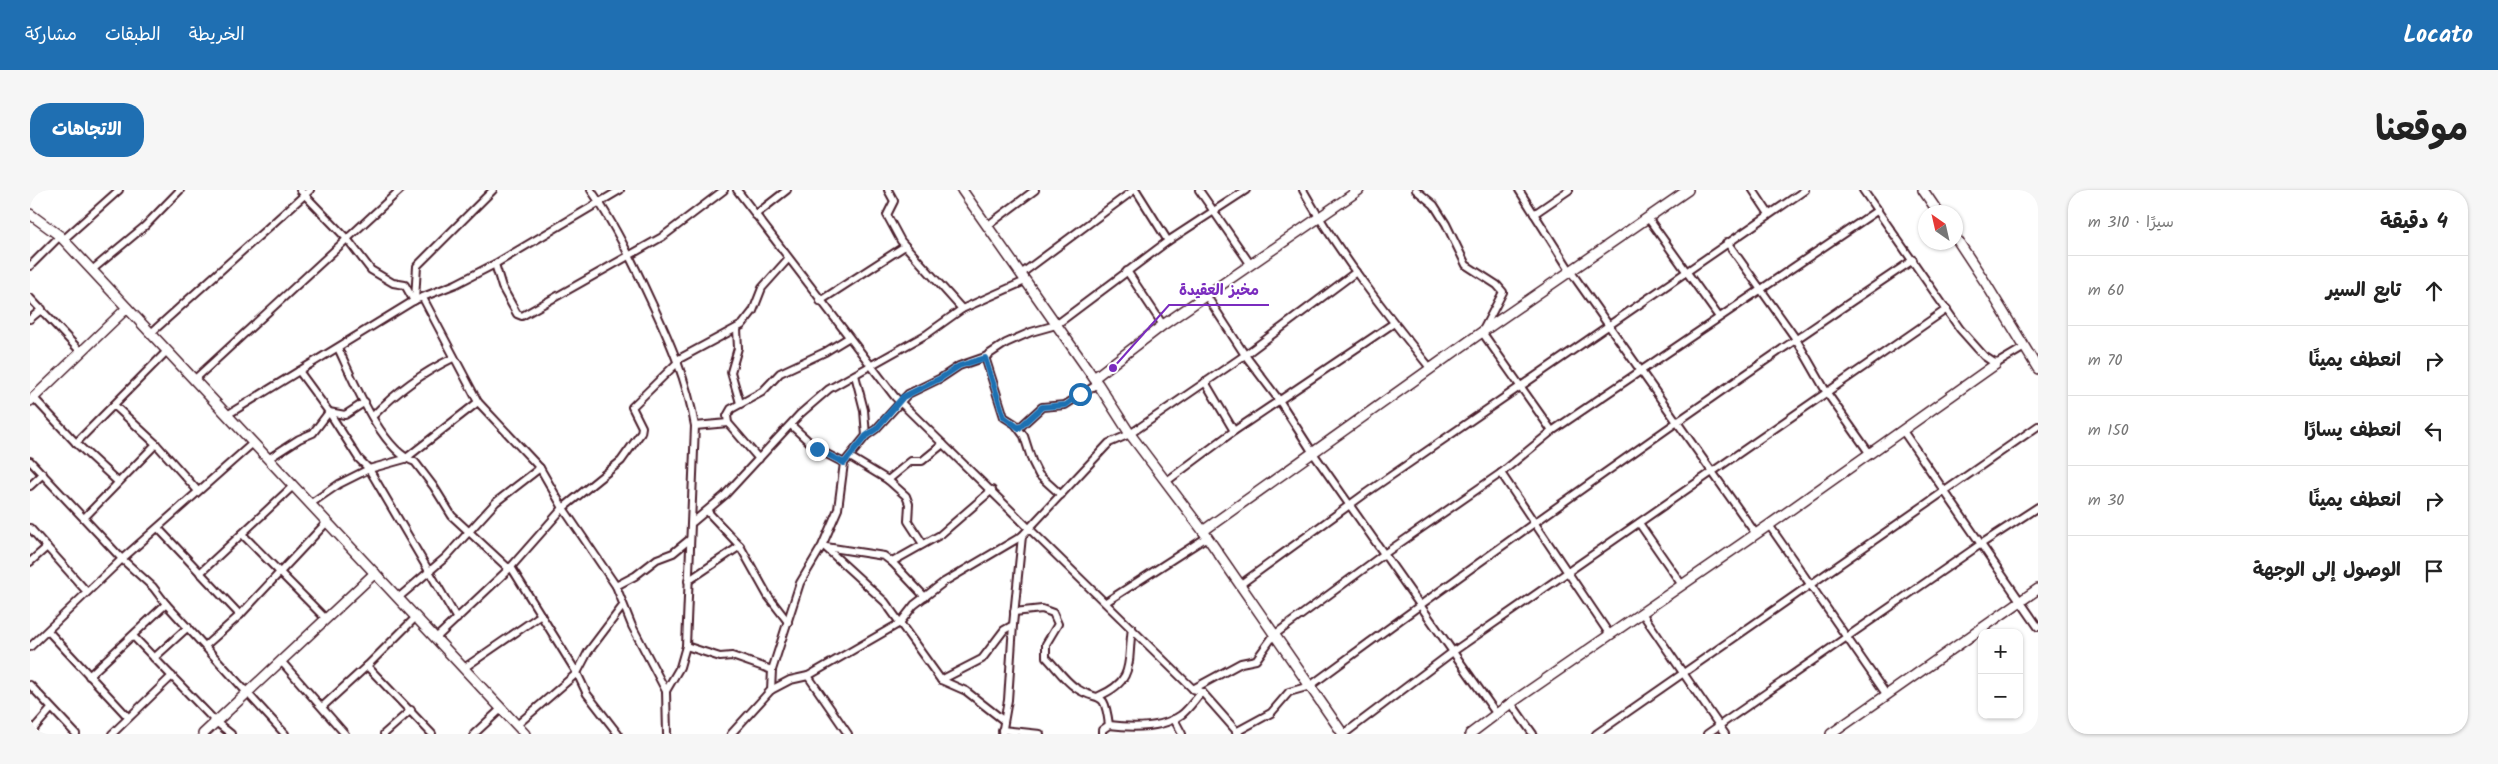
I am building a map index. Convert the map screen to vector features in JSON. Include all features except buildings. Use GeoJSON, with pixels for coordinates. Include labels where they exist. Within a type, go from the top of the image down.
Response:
{"type":"FeatureCollection","features":[{"type":"Feature","properties":{"kind":"street"},"geometry":{"type":"LineString","coordinates":[[30,266],[119,190]]}},
{"type":"Feature","properties":{"kind":"street"},"geometry":{"type":"LineString","coordinates":[[92,270],[145,226],[180,190]]}},
{"type":"Feature","properties":{"kind":"street"},"geometry":{"type":"LineString","coordinates":[[194,380],[400,190]]}},
{"type":"Feature","properties":{"kind":"street"},"geometry":{"type":"LineString","coordinates":[[591,190],[630,255],[678,361],[689,396],[695,426],[693,522],[689,540],[686,646],[680,668],[666,691]]}},
{"type":"Feature","properties":{"kind":"street"},"geometry":{"type":"LineString","coordinates":[[227,415],[414,301],[456,284],[495,264],[620,190]]}},
{"type":"Feature","properties":{"kind":"street"},"geometry":{"type":"LineString","coordinates":[[495,264],[506,296],[517,314],[522,316],[662,236],[724,190]]}},
{"type":"Feature","properties":{"kind":"street"},"geometry":{"type":"LineString","coordinates":[[737,190],[869,366],[900,402],[992,490],[1193,689],[1202,692],[1222,712],[1237,733],[1271,713],[1289,692],[1310,686],[1534,523],[1796,339],[1913,260]]}},
{"type":"Feature","properties":{"kind":"street"},"geometry":{"type":"LineString","coordinates":[[756,215],[787,190]]}},
{"type":"Feature","properties":{"kind":"street"},"geometry":{"type":"LineString","coordinates":[[888,190],[894,201],[887,212],[888,218],[905,246],[962,309]]}},
{"type":"Feature","properties":{"kind":"street"},"geometry":{"type":"LineString","coordinates":[[962,190],[1096,381],[1130,434],[1167,481],[1241,584],[1274,635],[1344,734],[1454,652],[1948,309]]}},
{"type":"Feature","properties":{"kind":"street"},"geometry":{"type":"LineString","coordinates":[[987,226],[1035,190]]}},
{"type":"Feature","properties":{"kind":"street"},"geometry":{"type":"LineString","coordinates":[[693,522],[725,495],[813,402],[830,389],[928,334],[962,309],[1023,278],[1135,190],[1168,241]]}},
{"type":"Feature","properties":{"kind":"street"},"geometry":{"type":"LineString","coordinates":[[1199,190],[1251,265]]}},
{"type":"Feature","properties":{"kind":"street"},"geometry":{"type":"LineString","coordinates":[[771,690],[772,670],[800,583],[824,546],[838,509],[844,463],[866,436],[876,429],[908,394],[941,378],[959,366],[985,358],[1014,339],[1056,325],[1168,241],[1246,190]]}},
{"type":"Feature","properties":{"kind":"street"},"geometry":{"type":"LineString","coordinates":[[1303,190],[1318,218],[1356,272],[1431,369]]}},
{"type":"Feature","properties":{"kind":"street"},"geometry":{"type":"LineString","coordinates":[[1019,428],[1042,407],[1066,405],[1163,324],[1359,190]]}},
{"type":"Feature","properties":{"kind":"street"},"geometry":{"type":"LineString","coordinates":[[1416,190],[1438,212],[1466,265],[1498,285],[1503,292],[1482,332]]}},
{"type":"Feature","properties":{"kind":"street"},"geometry":{"type":"LineString","coordinates":[[1519,190],[1571,272],[1756,534]]}},
{"type":"Feature","properties":{"kind":"street"},"geometry":{"type":"LineString","coordinates":[[1534,214],[1568,190]]}},
{"type":"Feature","properties":{"kind":"street"},"geometry":{"type":"LineString","coordinates":[[1106,602],[1205,534],[1313,453],[1482,332],[1688,190]]}},
{"type":"Feature","properties":{"kind":"street"},"geometry":{"type":"LineString","coordinates":[[1753,190],[1769,214]]}},
{"type":"Feature","properties":{"kind":"street"},"geometry":{"type":"LineString","coordinates":[[1241,584],[1350,504],[1608,324],[1805,190]]}},
{"type":"Feature","properties":{"kind":"street"},"geometry":{"type":"LineString","coordinates":[[1863,190],[1971,343],[1984,356],[1996,364]]}},
{"type":"Feature","properties":{"kind":"street"},"geometry":{"type":"LineString","coordinates":[[1923,190],[1933,205]]}},
{"type":"Feature","properties":{"kind":"street"},"geometry":{"type":"LineString","coordinates":[[414,301],[417,266],[490,191]]}},
{"type":"Feature","properties":{"kind":"street"},"geometry":{"type":"LineString","coordinates":[[151,333],[305,192],[348,240],[371,270],[393,283],[405,285],[414,301]]}},
{"type":"Feature","properties":{"kind":"street"},"geometry":{"type":"LineString","coordinates":[[1193,689],[1241,663],[1256,660],[1274,635],[1384,554],[1501,473],[1552,432],[1878,210]]}},
{"type":"Feature","properties":{"kind":"street"},"geometry":{"type":"LineString","coordinates":[[30,214],[62,238],[526,734]]}},
{"type":"Feature","properties":{"kind":"street"},"geometry":{"type":"LineString","coordinates":[[1648,218],[1719,317]]}},
{"type":"Feature","properties":{"kind":"street"},"geometry":{"type":"LineString","coordinates":[[1727,242],[1759,290],[1796,339],[1827,392],[1870,454]]}},
{"type":"Feature","properties":{"kind":"street"},"geometry":{"type":"LineString","coordinates":[[820,301],[905,246]]}},
{"type":"Feature","properties":{"kind":"street"},"geometry":{"type":"LineString","coordinates":[[1963,249],[2038,370]]}},
{"type":"Feature","properties":{"kind":"street"},"geometry":{"type":"LineString","coordinates":[[436,638],[511,567],[563,508],[625,457],[642,427],[632,407],[678,361],[737,329],[749,317],[762,288],[788,259]]}},
{"type":"Feature","properties":{"kind":"street"},"geometry":{"type":"LineString","coordinates":[[1127,271],[1163,324]]}},
{"type":"Feature","properties":{"kind":"street"},"geometry":{"type":"LineString","coordinates":[[731,734],[771,690],[790,680],[808,676],[900,623],[914,606],[944,582],[1022,536],[1106,446],[1130,434],[1245,355],[1356,272]]}},
{"type":"Feature","properties":{"kind":"street"},"geometry":{"type":"LineString","coordinates":[[1206,295],[1245,355],[1280,400],[1313,453],[1496,713]]}},
{"type":"Feature","properties":{"kind":"street"},"geometry":{"type":"LineString","coordinates":[[30,298],[42,308],[81,352]]}},
{"type":"Feature","properties":{"kind":"street"},"geometry":{"type":"LineString","coordinates":[[423,298],[438,323],[453,358],[478,402],[540,468],[563,508],[616,586],[622,607],[666,691],[667,734]]}},
{"type":"Feature","properties":{"kind":"street"},"geometry":{"type":"LineString","coordinates":[[30,319],[42,308]]}},
{"type":"Feature","properties":{"kind":"street"},"geometry":{"type":"LineString","coordinates":[[118,482],[32,400],[127,308]]}},
{"type":"Feature","properties":{"kind":"street"},"geometry":{"type":"LineString","coordinates":[[1167,481],[1234,431],[1394,323]]}},
{"type":"Feature","properties":{"kind":"street"},"geometry":{"type":"LineString","coordinates":[[737,329],[738,348],[731,372],[740,403]]}},
{"type":"Feature","properties":{"kind":"street"},"geometry":{"type":"LineString","coordinates":[[1482,332],[1552,432]]}},
{"type":"Feature","properties":{"kind":"street"},"geometry":{"type":"LineString","coordinates":[[759,458],[728,423],[729,412],[740,403],[762,392],[787,368],[825,352],[848,338]]}},
{"type":"Feature","properties":{"kind":"street"},"geometry":{"type":"LineString","coordinates":[[338,348],[365,402],[387,439],[405,459],[415,462],[434,487],[452,516],[467,532],[507,567],[511,567],[577,673],[587,694],[618,734]]}},
{"type":"Feature","properties":{"kind":"street"},"geometry":{"type":"LineString","coordinates":[[1470,734],[1496,713],[1769,525],[1996,364],[2023,348]]}},
{"type":"Feature","properties":{"kind":"street"},"geometry":{"type":"LineString","coordinates":[[76,443],[167,351]]}},
{"type":"Feature","properties":{"kind":"street"},"geometry":{"type":"LineString","coordinates":[[373,416],[416,378],[453,358]]}},
{"type":"Feature","properties":{"kind":"street"},"geometry":{"type":"LineString","coordinates":[[985,358],[1004,417],[1019,428],[1039,474],[1061,495]]}},
{"type":"Feature","properties":{"kind":"street"},"geometry":{"type":"LineString","coordinates":[[299,371],[359,459],[370,469],[428,572],[457,618]]}},
{"type":"Feature","properties":{"kind":"street"},"geometry":{"type":"LineString","coordinates":[[854,375],[864,410],[866,436]]}},
{"type":"Feature","properties":{"kind":"street"},"geometry":{"type":"LineString","coordinates":[[1205,382],[1234,431]]}},
{"type":"Feature","properties":{"kind":"street"},"geometry":{"type":"LineString","coordinates":[[328,412],[345,415],[365,402]]}},
{"type":"Feature","properties":{"kind":"street"},"geometry":{"type":"LineString","coordinates":[[310,504],[339,484],[370,469],[405,459],[478,402]]}},
{"type":"Feature","properties":{"kind":"street"},"geometry":{"type":"LineString","coordinates":[[114,405],[156,444],[198,491]]}},
{"type":"Feature","properties":{"kind":"street"},"geometry":{"type":"LineString","coordinates":[[268,459],[299,438],[313,433],[328,412]]}},
{"type":"Feature","properties":{"kind":"street"},"geometry":{"type":"LineString","coordinates":[[695,426],[728,423]]}},
{"type":"Feature","properties":{"kind":"street"},"geometry":{"type":"LineString","coordinates":[[791,425],[817,449],[844,463]]}},
{"type":"Feature","properties":{"kind":"street"},"geometry":{"type":"LineString","coordinates":[[1596,734],[2038,426]]}},
{"type":"Feature","properties":{"kind":"street"},"geometry":{"type":"LineString","coordinates":[[1903,431],[2038,627]]}},
{"type":"Feature","properties":{"kind":"street"},"geometry":{"type":"LineString","coordinates":[[30,647],[49,632],[122,559],[253,443]]}},
{"type":"Feature","properties":{"kind":"street"},"geometry":{"type":"LineString","coordinates":[[84,518],[156,444]]}},
{"type":"Feature","properties":{"kind":"street"},"geometry":{"type":"LineString","coordinates":[[888,480],[911,461],[922,461],[943,444]]}},
{"type":"Feature","properties":{"kind":"street"},"geometry":{"type":"LineString","coordinates":[[850,457],[888,480],[906,496],[909,504],[908,521],[923,544]]}},
{"type":"Feature","properties":{"kind":"street"},"geometry":{"type":"LineString","coordinates":[[30,461],[122,559],[153,587],[246,694],[285,734]]}},
{"type":"Feature","properties":{"kind":"street"},"geometry":{"type":"LineString","coordinates":[[398,598],[446,557],[496,502],[540,468]]}},
{"type":"Feature","properties":{"kind":"street"},"geometry":{"type":"LineString","coordinates":[[1501,473],[1610,635]]}},
{"type":"Feature","properties":{"kind":"street"},"geometry":{"type":"LineString","coordinates":[[30,486],[43,474]]}},
{"type":"Feature","properties":{"kind":"street"},"geometry":{"type":"LineString","coordinates":[[200,573],[294,486]]}},
{"type":"Feature","properties":{"kind":"street"},"geometry":{"type":"LineString","coordinates":[[892,562],[946,531],[992,490]]}},
{"type":"Feature","properties":{"kind":"street"},"geometry":{"type":"LineString","coordinates":[[1707,734],[1981,544],[2038,507]]}},
{"type":"Feature","properties":{"kind":"street"},"geometry":{"type":"LineString","coordinates":[[707,511],[740,546],[768,596],[788,622]]}},
{"type":"Feature","properties":{"kind":"street"},"geometry":{"type":"LineString","coordinates":[[205,646],[240,615],[327,522]]}},
{"type":"Feature","properties":{"kind":"street"},"geometry":{"type":"LineString","coordinates":[[1639,523],[1682,585]]}},
{"type":"Feature","properties":{"kind":"street"},"geometry":{"type":"LineString","coordinates":[[1769,525],[1886,694]]}},
{"type":"Feature","properties":{"kind":"street"},"geometry":{"type":"LineString","coordinates":[[30,528],[87,592]]}},
{"type":"Feature","properties":{"kind":"street"},"geometry":{"type":"LineString","coordinates":[[158,528],[240,615]]}},
{"type":"Feature","properties":{"kind":"street"},"geometry":{"type":"LineString","coordinates":[[242,534],[326,619]]}},
{"type":"Feature","properties":{"kind":"street"},"geometry":{"type":"LineString","coordinates":[[1022,536],[1014,612],[1008,700],[1002,732],[1040,734]]}},
{"type":"Feature","properties":{"kind":"street"},"geometry":{"type":"LineString","coordinates":[[616,586],[635,576],[657,559],[673,553],[689,540]]}},
{"type":"Feature","properties":{"kind":"street"},"geometry":{"type":"LineString","coordinates":[[688,581],[740,546]]}},
{"type":"Feature","properties":{"kind":"street"},"geometry":{"type":"LineString","coordinates":[[824,546],[884,556],[925,597]]}},
{"type":"Feature","properties":{"kind":"street"},"geometry":{"type":"LineString","coordinates":[[824,546],[886,602],[942,680],[966,691],[1003,720]]}},
{"type":"Feature","properties":{"kind":"street"},"geometry":{"type":"LineString","coordinates":[[30,562],[47,547]]}},
{"type":"Feature","properties":{"kind":"street"},"geometry":{"type":"LineString","coordinates":[[203,734],[375,573]]}},
{"type":"Feature","properties":{"kind":"street"},"geometry":{"type":"LineString","coordinates":[[1831,734],[2038,589]]}},
{"type":"Feature","properties":{"kind":"street"},"geometry":{"type":"LineString","coordinates":[[89,676],[166,604]]}},
{"type":"Feature","properties":{"kind":"street"},"geometry":{"type":"LineString","coordinates":[[517,725],[577,673],[588,652],[622,607]]}},
{"type":"Feature","properties":{"kind":"street"},"geometry":{"type":"LineString","coordinates":[[1014,612],[1042,609],[1053,613],[1058,624],[1046,644],[1046,656],[1075,688],[1099,696],[1107,709],[1109,725]]}},
{"type":"Feature","properties":{"kind":"street"},"geometry":{"type":"LineString","coordinates":[[1642,613],[1725,734]]}},
{"type":"Feature","properties":{"kind":"street"},"geometry":{"type":"LineString","coordinates":[[464,668],[541,615]]}},
{"type":"Feature","properties":{"kind":"street"},"geometry":{"type":"LineString","coordinates":[[322,707],[367,666],[416,617]]}},
{"type":"Feature","properties":{"kind":"street"},"geometry":{"type":"LineString","coordinates":[[942,680],[982,659],[1004,630],[1013,625]]}},
{"type":"Feature","properties":{"kind":"street"},"geometry":{"type":"LineString","coordinates":[[154,658],[188,627]]}},
{"type":"Feature","properties":{"kind":"street"},"geometry":{"type":"LineString","coordinates":[[1099,696],[1119,686],[1130,666],[1129,649],[1132,628]]}},
{"type":"Feature","properties":{"kind":"street"},"geometry":{"type":"LineString","coordinates":[[49,632],[128,717]]}},
{"type":"Feature","properties":{"kind":"street"},"geometry":{"type":"LineString","coordinates":[[132,636],[216,722],[231,734]]}},
{"type":"Feature","properties":{"kind":"street"},"geometry":{"type":"LineString","coordinates":[[686,646],[720,657],[732,656],[772,670]]}},
{"type":"Feature","properties":{"kind":"street"},"geometry":{"type":"LineString","coordinates":[[281,661],[345,734]]}},
{"type":"Feature","properties":{"kind":"street"},"geometry":{"type":"LineString","coordinates":[[367,666],[432,734]]}},
{"type":"Feature","properties":{"kind":"street"},"geometry":{"type":"LineString","coordinates":[[112,734],[172,676]]}},
{"type":"Feature","properties":{"kind":"street"},"geometry":{"type":"LineString","coordinates":[[808,676],[848,734]]}},
{"type":"Feature","properties":{"kind":"street"},"geometry":{"type":"LineString","coordinates":[[30,685],[76,734]]}},
{"type":"Feature","properties":{"kind":"street"},"geometry":{"type":"LineString","coordinates":[[1102,734],[1102,730],[1109,725],[1142,727],[1174,719],[1182,714],[1202,692]]}},
{"type":"Feature","properties":{"kind":"street"},"geometry":{"type":"LineString","coordinates":[[1511,703],[1533,734]]}},
{"type":"Feature","properties":{"kind":"street"},"geometry":{"type":"LineString","coordinates":[[474,734],[502,708]]}},
{"type":"Feature","properties":{"kind":"street"},"geometry":{"type":"LineString","coordinates":[[30,732],[52,709]]}},
{"type":"Feature","properties":{"kind":"street"},"geometry":{"type":"LineString","coordinates":[[384,734],[411,710]]}},
{"type":"Feature","properties":{"kind":"street"},"geometry":{"type":"LineString","coordinates":[[1174,719],[1182,734]]}},
{"type":"Feature","properties":{"kind":"place","name":"مخبز العقيدة"},"geometry":{"type":"Point","coordinates":[1113,368]}},
{"type":"Feature","properties":{"kind":"route"},"geometry":{"type":"LineString","coordinates":[[817,449],[844,463],[866,436],[876,429],[903,397],[941,378],[959,366],[985,358],[994,380],[1004,417],[1019,428],[1042,407],[1066,405],[1080,394]]}}]}
